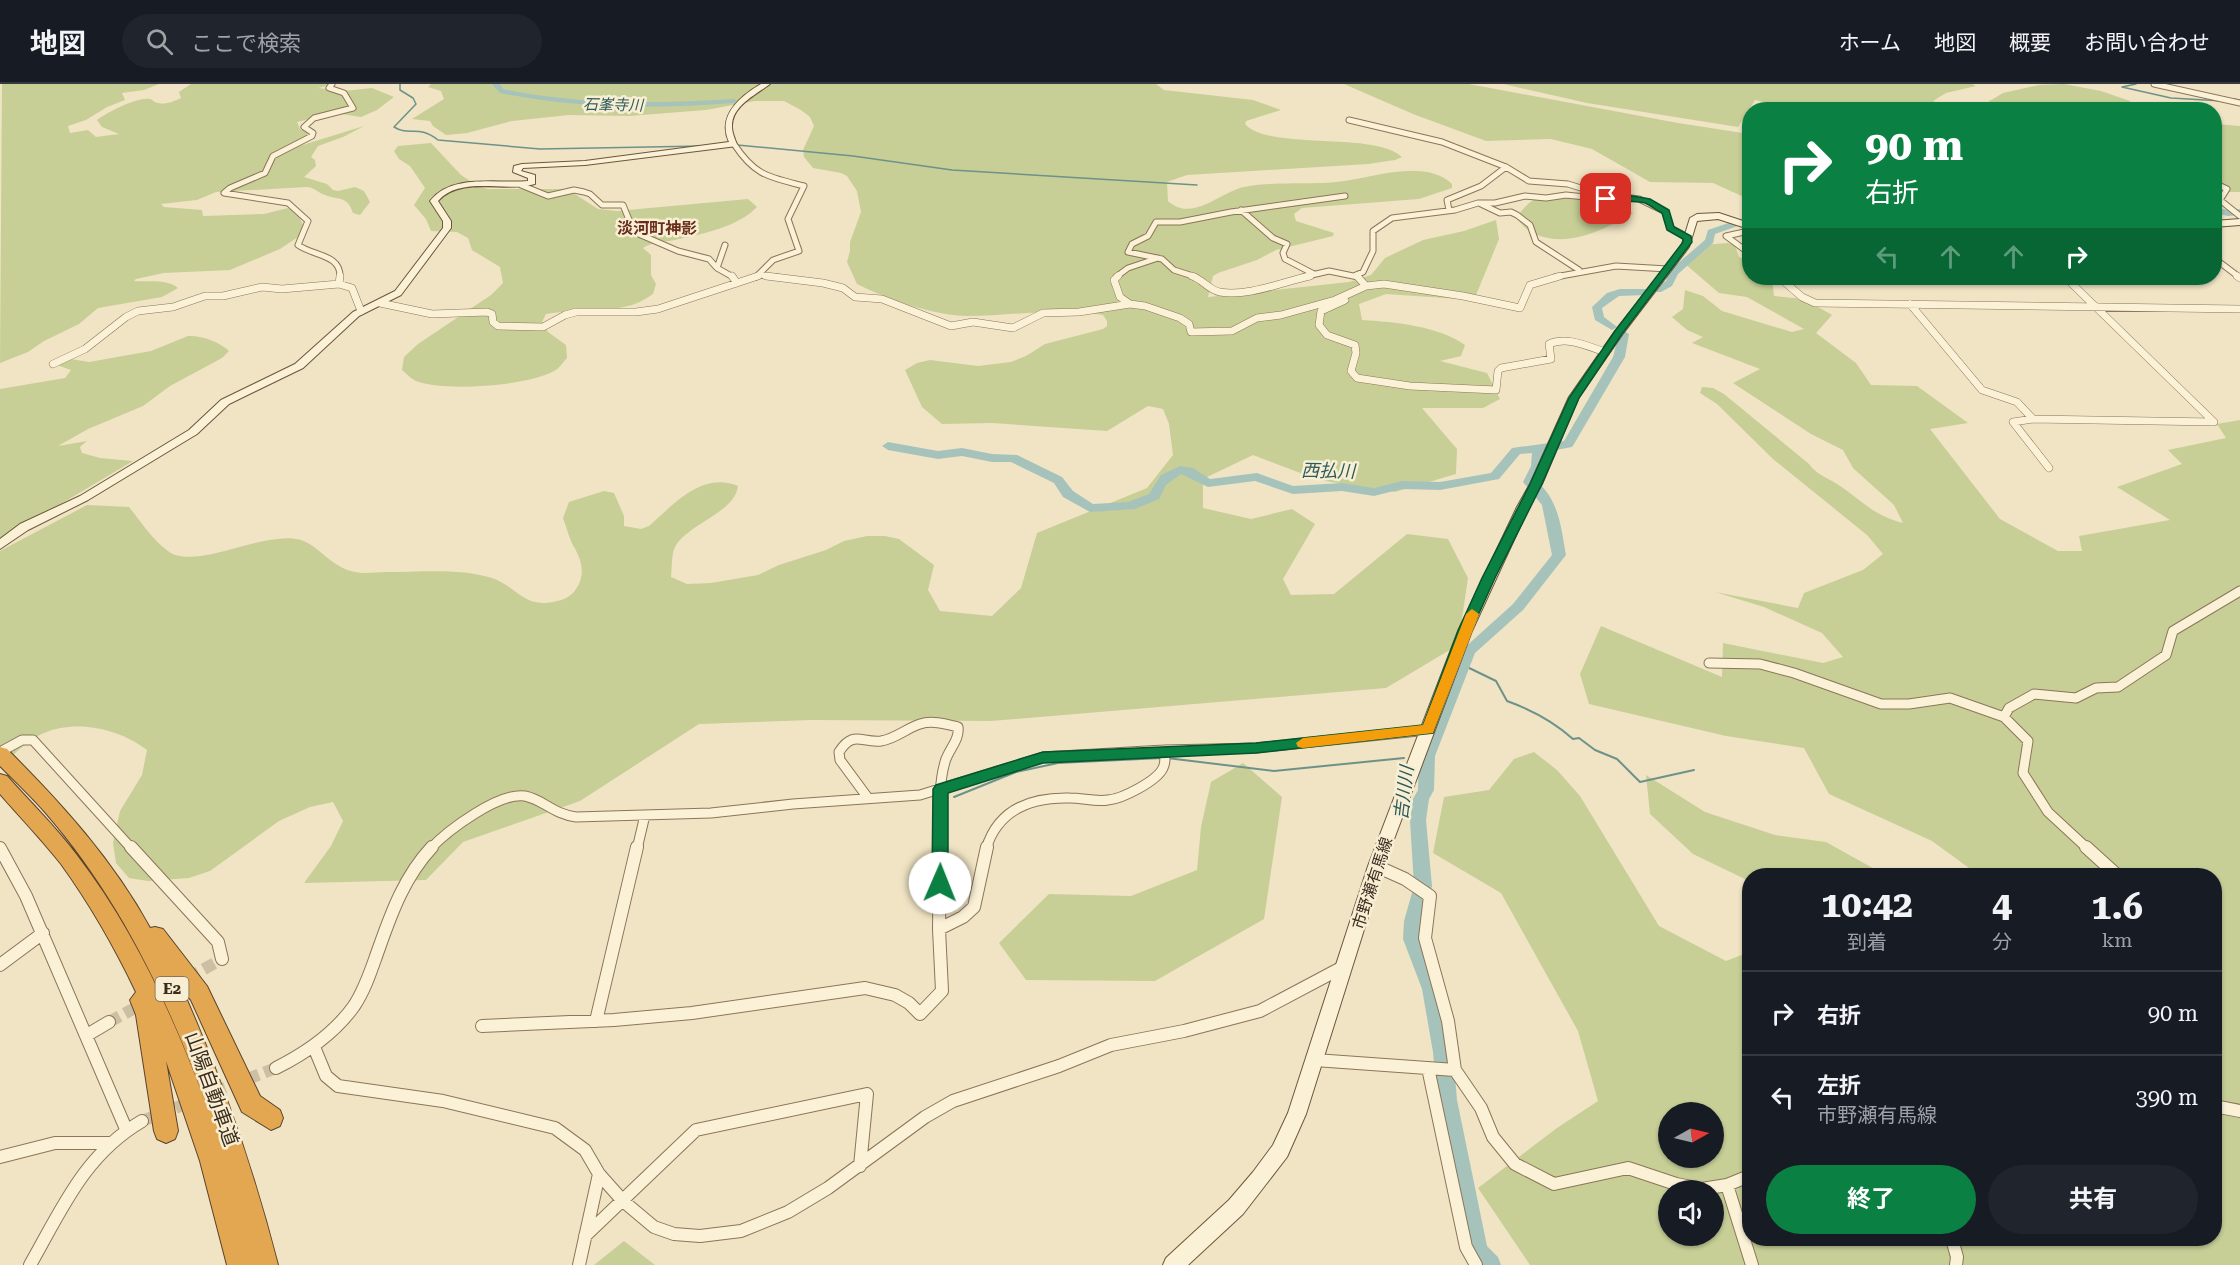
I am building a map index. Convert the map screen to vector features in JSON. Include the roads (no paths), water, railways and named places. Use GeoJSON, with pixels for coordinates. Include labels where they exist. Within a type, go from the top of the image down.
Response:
{"type":"FeatureCollection","features":[{"type":"Feature","properties":{"kind":"highway","name":"山陽自動車道"},"geometry":{"type":"LineString","coordinates":[[0,753],[94,860],[157,959],[180,1004],[227,1123],[266,1265]]}},
{"type":"Feature","properties":{"kind":"highway","name":"山陽自動車道"},"geometry":{"type":"LineString","coordinates":[[0,782],[71,863],[113,928],[160,1016],[184,1074],[205,1135],[240,1265]]}},
{"type":"Feature","properties":{"kind":"highway"},"geometry":{"type":"LineString","coordinates":[[94,860],[199,993],[251,1104],[271,1118]]}},
{"type":"Feature","properties":{"kind":"highway"},"geometry":{"type":"LineString","coordinates":[[113,928],[147,1015],[166,1131]]}},
{"type":"Feature","properties":{"kind":"main road"},"geometry":{"type":"LineString","coordinates":[[0,545],[24,527],[84,498],[141,461],[193,432],[225,402],[236,395],[299,366],[361,311],[398,293],[445,231],[447,221],[434,201],[437,196],[452,189],[468,186],[529,183],[533,179],[517,172],[517,168],[522,166],[575,164],[734,144],[729,131],[729,119],[748,97],[766,84]]}},
{"type":"Feature","properties":{"kind":"main road","name":"市野瀬有馬線"},"geometry":{"type":"LineString","coordinates":[[1173,1265],[1236,1207],[1280,1151],[1297,1114],[1377,866],[1465,631],[1535,486],[1574,398],[1605,351],[1685,248],[1693,220],[1708,215],[1742,223]]}},
{"type":"Feature","properties":{"kind":"main road"},"geometry":{"type":"LineString","coordinates":[[2222,223],[2240,222]]}},
{"type":"Feature","properties":{"kind":"street"},"geometry":{"type":"LineString","coordinates":[[332,84],[329,88],[344,93],[353,108],[311,120],[304,127],[313,133],[312,136],[273,156],[265,173],[230,188],[224,193],[280,201],[295,208],[308,221],[298,245],[303,250],[335,260],[341,275],[339,284]]}},
{"type":"Feature","properties":{"kind":"street"},"geometry":{"type":"LineString","coordinates":[[2154,84],[2240,103]]}},
{"type":"Feature","properties":{"kind":"street"},"geometry":{"type":"LineString","coordinates":[[1349,120],[1442,142],[1506,167],[1529,180],[1568,184],[1600,194],[1647,201],[1666,212],[1671,228],[1688,237]]}},
{"type":"Feature","properties":{"kind":"street"},"geometry":{"type":"LineString","coordinates":[[734,144],[745,161],[763,175],[782,182],[804,186],[788,219],[799,251],[773,260],[760,275]]}},
{"type":"Feature","properties":{"kind":"street"},"geometry":{"type":"LineString","coordinates":[[1449,210],[1447,200],[1485,184],[1494,178],[1500,169],[1506,167]]}},
{"type":"Feature","properties":{"kind":"street"},"geometry":{"type":"LineString","coordinates":[[521,184],[548,196],[574,190],[590,194],[602,205],[623,205],[634,232],[678,251],[709,259],[717,268],[732,275],[737,283]]}},
{"type":"Feature","properties":{"kind":"street"},"geometry":{"type":"LineString","coordinates":[[1345,196],[1241,210],[1180,222],[1156,222],[1148,236],[1128,249],[1130,253],[1158,258],[1174,270],[1202,279],[1217,292],[1232,294],[1302,279],[1314,274],[1337,271],[1356,274],[1363,272],[1373,251],[1373,231],[1392,218],[1449,210],[1479,203],[1495,203],[1525,196],[1546,198],[1566,195],[1606,199],[1621,197]]}},
{"type":"Feature","properties":{"kind":"street"},"geometry":{"type":"LineString","coordinates":[[2222,202],[2240,216]]}},
{"type":"Feature","properties":{"kind":"street"},"geometry":{"type":"LineString","coordinates":[[1479,203],[1500,213],[1511,212],[1517,215],[1530,225],[1536,242],[1579,270]]}},
{"type":"Feature","properties":{"kind":"street"},"geometry":{"type":"LineString","coordinates":[[1241,210],[1273,238],[1287,244],[1282,253],[1286,258],[1314,274]]}},
{"type":"Feature","properties":{"kind":"street"},"geometry":{"type":"LineString","coordinates":[[1742,233],[1726,236],[1742,248]]}},
{"type":"Feature","properties":{"kind":"street"},"geometry":{"type":"LineString","coordinates":[[717,268],[725,245]]}},
{"type":"Feature","properties":{"kind":"street"},"geometry":{"type":"LineString","coordinates":[[1130,304],[1120,297],[1114,280],[1119,273],[1158,258]]}},
{"type":"Feature","properties":{"kind":"street"},"geometry":{"type":"LineString","coordinates":[[2222,264],[2240,278]]}},
{"type":"Feature","properties":{"kind":"street"},"geometry":{"type":"LineString","coordinates":[[380,303],[432,314],[487,312],[492,314],[498,326],[543,327],[565,315],[576,312],[636,312],[658,309],[760,275],[823,283],[843,288],[855,297],[882,299],[951,326],[973,322],[1013,328],[1043,313],[1079,312],[1130,304],[1145,306],[1180,318],[1189,324],[1191,332],[1232,331],[1257,318],[1281,315],[1335,300],[1366,286],[1384,284],[1410,287],[1520,308],[1524,304],[1530,285],[1579,270],[1614,266],[1668,269]]}},
{"type":"Feature","properties":{"kind":"street"},"geometry":{"type":"LineString","coordinates":[[1356,274],[1366,286]]}},
{"type":"Feature","properties":{"kind":"street"},"geometry":{"type":"LineString","coordinates":[[53,364],[85,349],[126,317],[138,311],[173,307],[205,296],[223,296],[251,289],[339,284],[352,288],[361,311]]}},
{"type":"Feature","properties":{"kind":"street"},"geometry":{"type":"LineString","coordinates":[[1788,285],[1802,297],[1815,303],[2240,309]]}},
{"type":"Feature","properties":{"kind":"street"},"geometry":{"type":"LineString","coordinates":[[2049,468],[2013,422],[2033,419],[2214,422],[2074,285]]}},
{"type":"Feature","properties":{"kind":"street"},"geometry":{"type":"LineString","coordinates":[[1366,286],[1362,292],[1319,314],[1318,321],[1322,332],[1338,341],[1355,345],[1356,353],[1351,371],[1357,378],[1410,386],[1496,390],[1498,371],[1501,368],[1551,359],[1549,344],[1552,341],[1562,340],[1605,351]]}},
{"type":"Feature","properties":{"kind":"street"},"geometry":{"type":"LineString","coordinates":[[1910,304],[1982,390],[2017,402],[2033,419]]}},
{"type":"Feature","properties":{"kind":"street"},"geometry":{"type":"LineString","coordinates":[[2004,717],[2009,708],[2034,694],[2076,698],[2096,688],[2118,687],[2166,655],[2173,631],[2194,620],[2226,596],[2240,591]]}},
{"type":"Feature","properties":{"kind":"street"},"geometry":{"type":"LineString","coordinates":[[1709,663],[1760,664],[1794,673],[1881,704],[1909,704],[1950,698],[2004,717],[2028,741],[2023,773],[2048,812],[2109,868]]}},
{"type":"Feature","properties":{"kind":"street"},"geometry":{"type":"LineString","coordinates":[[482,1026],[596,1021],[692,1013],[865,988],[882,990],[901,998],[920,1014],[942,991],[939,929],[941,789],[945,761],[959,732],[958,727],[932,721],[918,723],[886,740],[855,738],[847,740],[838,752],[840,759],[868,798]]}},
{"type":"Feature","properties":{"kind":"street"},"geometry":{"type":"LineString","coordinates":[[276,1068],[314,1047],[336,1029],[354,1006],[368,981],[397,896],[409,873],[424,854],[462,822],[507,797],[525,796],[562,815],[711,813],[920,795],[1043,757],[1164,750],[1256,748],[1428,730]]}},
{"type":"Feature","properties":{"kind":"street"},"geometry":{"type":"LineString","coordinates":[[0,753],[22,740],[33,740],[218,942],[222,959]]}},
{"type":"Feature","properties":{"kind":"street"},"geometry":{"type":"LineString","coordinates":[[939,929],[964,916],[976,904],[988,843],[993,828],[1003,815],[1018,807],[1039,801],[1072,798],[1097,801],[1115,799],[1156,779],[1164,769],[1167,760],[1164,750]]}},
{"type":"Feature","properties":{"kind":"street"},"geometry":{"type":"LineString","coordinates":[[596,1021],[645,815]]}},
{"type":"Feature","properties":{"kind":"street"},"geometry":{"type":"LineString","coordinates":[[0,848],[12,867],[43,933],[126,1129]]}},
{"type":"Feature","properties":{"kind":"street"},"geometry":{"type":"LineString","coordinates":[[1377,866],[1405,879],[1430,896],[1425,938],[1448,1021],[1455,1070],[1481,1108],[1493,1137],[1515,1164],[1554,1184],[1629,1168],[1676,1184],[1702,1189],[1727,1185],[1742,1179]]}},
{"type":"Feature","properties":{"kind":"street"},"geometry":{"type":"LineString","coordinates":[[0,965],[43,933]]}},
{"type":"Feature","properties":{"kind":"street"},"geometry":{"type":"LineString","coordinates":[[314,1047],[326,1076],[338,1086],[443,1101],[555,1128],[585,1150],[599,1174],[623,1201],[654,1227],[674,1234],[700,1236],[741,1232],[788,1212],[860,1167],[925,1117],[953,1101],[1059,1066],[1111,1045],[1260,1011],[1345,966]]}},
{"type":"Feature","properties":{"kind":"street"},"geometry":{"type":"LineString","coordinates":[[87,1035],[109,1022]]}},
{"type":"Feature","properties":{"kind":"street"},"geometry":{"type":"LineString","coordinates":[[1314,1060],[1455,1070]]}},
{"type":"Feature","properties":{"kind":"street"},"geometry":{"type":"LineString","coordinates":[[1428,1068],[1466,1247],[1476,1265]]}},
{"type":"Feature","properties":{"kind":"street"},"geometry":{"type":"LineString","coordinates":[[585,1236],[696,1130],[867,1094],[860,1167]]}},
{"type":"Feature","properties":{"kind":"street"},"geometry":{"type":"LineString","coordinates":[[2222,1108],[2240,1111]]}},
{"type":"Feature","properties":{"kind":"street"},"geometry":{"type":"LineString","coordinates":[[30,1265],[68,1195],[84,1171],[126,1129],[142,1121]]}},
{"type":"Feature","properties":{"kind":"street"},"geometry":{"type":"LineString","coordinates":[[0,1157],[30,1146],[63,1140],[111,1143]]}},
{"type":"Feature","properties":{"kind":"street"},"geometry":{"type":"LineString","coordinates":[[579,1265],[599,1174]]}},
{"type":"Feature","properties":{"kind":"street"},"geometry":{"type":"LineString","coordinates":[[1727,1185],[1742,1233]]}},
{"type":"Feature","properties":{"kind":"street"},"geometry":{"type":"LineString","coordinates":[[1746,1246],[1752,1265]]}},
{"type":"Feature","properties":{"kind":"street"},"geometry":{"type":"LineString","coordinates":[[1954,1246],[1957,1257],[1956,1265]]}},
{"type":"Feature","properties":{"kind":"waterway"},"geometry":{"type":"LineString","coordinates":[[400,84],[400,90],[413,98],[416,104],[394,127],[405,131],[420,131],[438,140],[540,149],[702,146]]}},
{"type":"Feature","properties":{"kind":"waterway","name":"石峯寺川"},"geometry":{"type":"LineString","coordinates":[[496,84],[500,91],[587,104],[646,105],[734,101]]}},
{"type":"Feature","properties":{"kind":"waterway"},"geometry":{"type":"LineString","coordinates":[[2136,84],[2122,87],[2171,98],[2222,101]]}},
{"type":"Feature","properties":{"kind":"waterway"},"geometry":{"type":"LineString","coordinates":[[2234,99],[2240,100]]}},
{"type":"Feature","properties":{"kind":"waterway"},"geometry":{"type":"LineString","coordinates":[[737,145],[853,156],[952,170],[1197,185]]}},
{"type":"Feature","properties":{"kind":"waterway","name":"吉川川"},"geometry":{"type":"LineString","coordinates":[[2222,212],[2240,212]]}},
{"type":"Feature","properties":{"kind":"waterway","name":"吉川川"},"geometry":{"type":"LineString","coordinates":[[1657,290],[1668,284],[1673,273],[1710,241],[1711,232],[1742,221]]}},
{"type":"Feature","properties":{"kind":"waterway","name":"吉川川"},"geometry":{"type":"LineString","coordinates":[[1612,327],[1599,318],[1597,307],[1616,293],[1646,292]]}},
{"type":"Feature","properties":{"kind":"waterway","name":"吉川川"},"geometry":{"type":"LineString","coordinates":[[1540,449],[1568,444],[1619,357],[1624,334]]}},
{"type":"Feature","properties":{"kind":"waterway","name":"西払川"},"geometry":{"type":"LineString","coordinates":[[888,446],[938,455],[962,452],[992,458],[1013,458],[1058,480],[1068,494],[1090,508],[1130,506],[1154,496],[1166,478],[1180,470],[1192,472],[1208,483],[1234,478],[1257,477],[1293,490],[1342,487],[1374,492],[1402,485],[1440,486],[1495,476],[1516,451],[1540,449]]}},
{"type":"Feature","properties":{"kind":"waterway","name":"吉川川"},"geometry":{"type":"LineString","coordinates":[[1490,1265],[1480,1256],[1476,1247],[1447,1100],[1443,1052],[1431,989],[1412,939],[1413,921],[1423,886],[1418,820],[1421,799],[1426,790],[1427,756],[1469,650],[1518,607],[1559,555],[1552,514],[1544,496],[1529,482],[1537,466],[1536,457],[1540,449]]}},
{"type":"Feature","properties":{"kind":"waterway"},"geometry":{"type":"LineString","coordinates":[[1463,665],[1496,681],[1507,701],[1542,717],[1573,739],[1579,738],[1595,750],[1617,759],[1640,782],[1694,770]]}},
{"type":"Feature","properties":{"kind":"waterway"},"geometry":{"type":"LineString","coordinates":[[954,797],[1016,772],[1058,763],[1162,758]]}},
{"type":"Feature","properties":{"kind":"waterway"},"geometry":{"type":"LineString","coordinates":[[1167,758],[1274,771],[1404,758]]}},
{"type":"Feature","properties":{"kind":"tunnel"},"geometry":{"type":"LineString","coordinates":[[188,978],[222,959]]}},
{"type":"Feature","properties":{"kind":"tunnel"},"geometry":{"type":"LineString","coordinates":[[109,1022],[144,1003]]}},
{"type":"Feature","properties":{"kind":"tunnel"},"geometry":{"type":"LineString","coordinates":[[214,1092],[276,1068]]}},
{"type":"Feature","properties":{"kind":"tunnel"},"geometry":{"type":"LineString","coordinates":[[142,1121],[193,1101]]}},
{"type":"Feature","properties":{"kind":"district","name":"淡河町神影"},"geometry":{"type":"Point","coordinates":[657,228]}}]}
